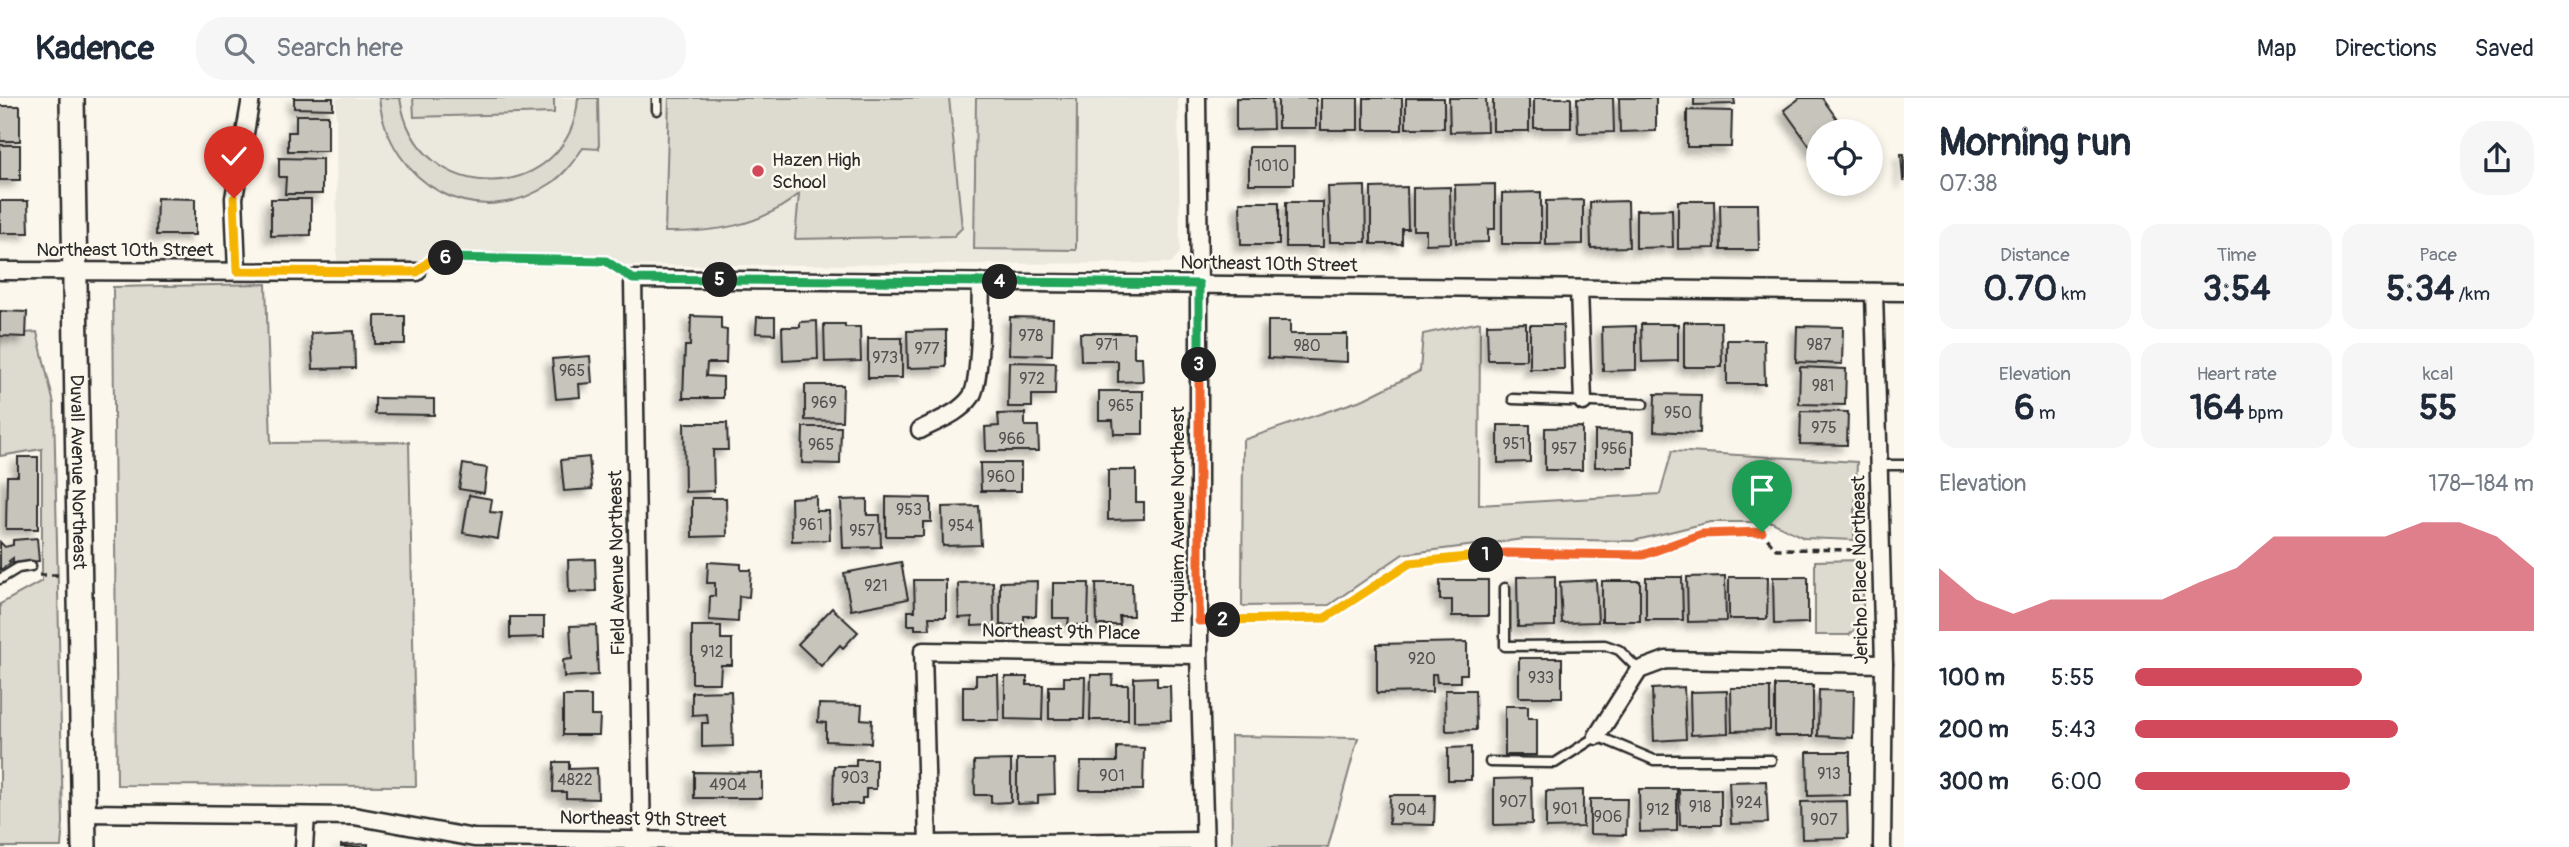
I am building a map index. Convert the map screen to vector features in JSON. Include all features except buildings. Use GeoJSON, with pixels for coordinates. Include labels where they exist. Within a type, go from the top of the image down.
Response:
{"type":"FeatureCollection","features":[{"type":"Feature","properties":{"kind":"main road","name":"Duvall Avenue Northeast"},"geometry":{"type":"LineString","coordinates":[[72,98],[84,847]]}},
{"type":"Feature","properties":{"kind":"street"},"geometry":{"type":"LineString","coordinates":[[237,271],[234,198],[251,98]]}},
{"type":"Feature","properties":{"kind":"street","name":"Hoquiam Avenue Northeast"},"geometry":{"type":"LineString","coordinates":[[1197,98],[1199,655],[1205,844]]}},
{"type":"Feature","properties":{"kind":"street","name":"Northeast 10th Street"},"geometry":{"type":"LineString","coordinates":[[0,271],[417,272]]}},
{"type":"Feature","properties":{"kind":"street","name":"Northeast 10th Street"},"geometry":{"type":"LineString","coordinates":[[633,279],[1904,292]]}},
{"type":"Feature","properties":{"kind":"street","name":"Field Avenue Northeast"},"geometry":{"type":"LineString","coordinates":[[633,279],[642,843]]}},
{"type":"Feature","properties":{"kind":"street"},"geometry":{"type":"LineString","coordinates":[[920,430],[953,413],[972,396],[977,370],[981,282]]}},
{"type":"Feature","properties":{"kind":"street"},"geometry":{"type":"LineString","coordinates":[[1579,289],[1584,402]]}},
{"type":"Feature","properties":{"kind":"street","name":"Jericho Place Northeast"},"geometry":{"type":"LineString","coordinates":[[1874,292],[1884,664],[1882,847]]}},
{"type":"Feature","properties":{"kind":"street","name":"Northeast 9th Place"},"geometry":{"type":"LineString","coordinates":[[928,845],[923,651],[1199,655]]}},
{"type":"Feature","properties":{"kind":"street"},"geometry":{"type":"LineString","coordinates":[[1597,736],[1639,670],[1665,660],[1884,664]]}},
{"type":"Feature","properties":{"kind":"street","name":"Northeast 9th Street"},"geometry":{"type":"LineString","coordinates":[[83,813],[354,816],[474,838],[642,843],[1205,844]]}},
{"type":"Feature","properties":{"kind":"street"},"geometry":{"type":"LineString","coordinates":[[304,847],[306,816]]}},
{"type":"Feature","properties":{"kind":"lane"},"geometry":{"type":"LineString","coordinates":[[657,98],[657,110]]}},
{"type":"Feature","properties":{"kind":"lane"},"geometry":{"type":"LineString","coordinates":[[1513,399],[1643,404]]}},
{"type":"Feature","properties":{"kind":"lane"},"geometry":{"type":"LineString","coordinates":[[1879,465],[1904,465]]}},
{"type":"Feature","properties":{"kind":"lane"},"geometry":{"type":"LineString","coordinates":[[0,579],[18,568],[31,566]]}},
{"type":"Feature","properties":{"kind":"lane"},"geometry":{"type":"LineString","coordinates":[[1505,588],[1505,646],[1605,645],[1619,650],[1639,670]]}},
{"type":"Feature","properties":{"kind":"lane"},"geometry":{"type":"LineString","coordinates":[[1490,762],[1555,763],[1597,736],[1654,760],[1771,760]]}},
{"type":"Feature","properties":{"kind":"path"},"geometry":{"type":"LineString","coordinates":[[417,272],[433,258],[606,261],[633,279]]}},
{"type":"Feature","properties":{"kind":"path"},"geometry":{"type":"LineString","coordinates":[[1199,621],[1325,618],[1410,563],[1505,553],[1643,555],[1702,534],[1762,532],[1776,549],[1881,551]]}},
{"type":"Feature","properties":{"kind":"path"},"geometry":{"type":"LineString","coordinates":[[35,575],[79,575]]}},
{"type":"Feature","properties":{"kind":"shaded area","name":"Hazen High School"},"geometry":{"type":"Polygon","coordinates":[[[336,98],[1178,98],[1180,252],[1171,263],[337,267],[336,98]]]}},
{"type":"Feature","properties":{"kind":"shaded area"},"geometry":{"type":"Polygon","coordinates":[[[379,98],[400,98],[412,135],[434,161],[462,176],[492,180],[523,175],[549,159],[569,133],[578,98],[598,98],[599,149],[583,148],[555,180],[522,198],[493,204],[466,201],[440,192],[418,176],[399,155],[386,128],[379,98]]]}},
{"type":"Feature","properties":{"kind":"shaded area"},"geometry":{"type":"Polygon","coordinates":[[[413,98],[554,98],[554,113],[414,117],[413,98]]]}},
{"type":"Feature","properties":{"kind":"shaded area"},"geometry":{"type":"Polygon","coordinates":[[[669,98],[949,98],[962,228],[954,236],[795,239],[799,194],[752,221],[719,229],[665,232],[669,98]]]}},
{"type":"Feature","properties":{"kind":"shaded area"},"geometry":{"type":"Polygon","coordinates":[[[976,98],[1077,98],[1076,250],[974,249],[976,98]]]}},
{"type":"Feature","properties":{"kind":"shaded area"},"geometry":{"type":"Polygon","coordinates":[[[266,284],[271,443],[409,442],[416,786],[117,785],[113,287],[266,284]]]}},
{"type":"Feature","properties":{"kind":"shaded area"},"geometry":{"type":"Polygon","coordinates":[[[1480,322],[1479,505],[1660,494],[1672,451],[1857,462],[1854,540],[1804,538],[1772,522],[1710,522],[1633,541],[1524,539],[1403,554],[1329,605],[1242,606],[1243,440],[1364,399],[1420,371],[1423,334],[1480,322]]]}},
{"type":"Feature","properties":{"kind":"shaded area"},"geometry":{"type":"Polygon","coordinates":[[[37,332],[54,404],[63,822],[61,847],[0,847],[0,604],[42,581],[42,449],[0,456],[0,335],[37,332]]]}},
{"type":"Feature","properties":{"kind":"shaded area"},"geometry":{"type":"Polygon","coordinates":[[[1863,560],[1863,622],[1849,635],[1815,635],[1815,561],[1863,560]]]}},
{"type":"Feature","properties":{"kind":"shaded area"},"geometry":{"type":"Polygon","coordinates":[[[1231,736],[1358,738],[1328,847],[1232,845],[1231,736]]]}},
{"type":"Feature","properties":{"kind":"place","name":"Hazen High School"},"geometry":{"type":"Point","coordinates":[758,171]}},
{"type":"Feature","properties":{"kind":"route"},"geometry":{"type":"LineString","coordinates":[[234,198],[237,271],[417,272],[433,258],[606,261],[633,279],[1199,284],[1199,621],[1325,618],[1410,563],[1505,553],[1643,555],[1702,534],[1762,532]]}}]}
